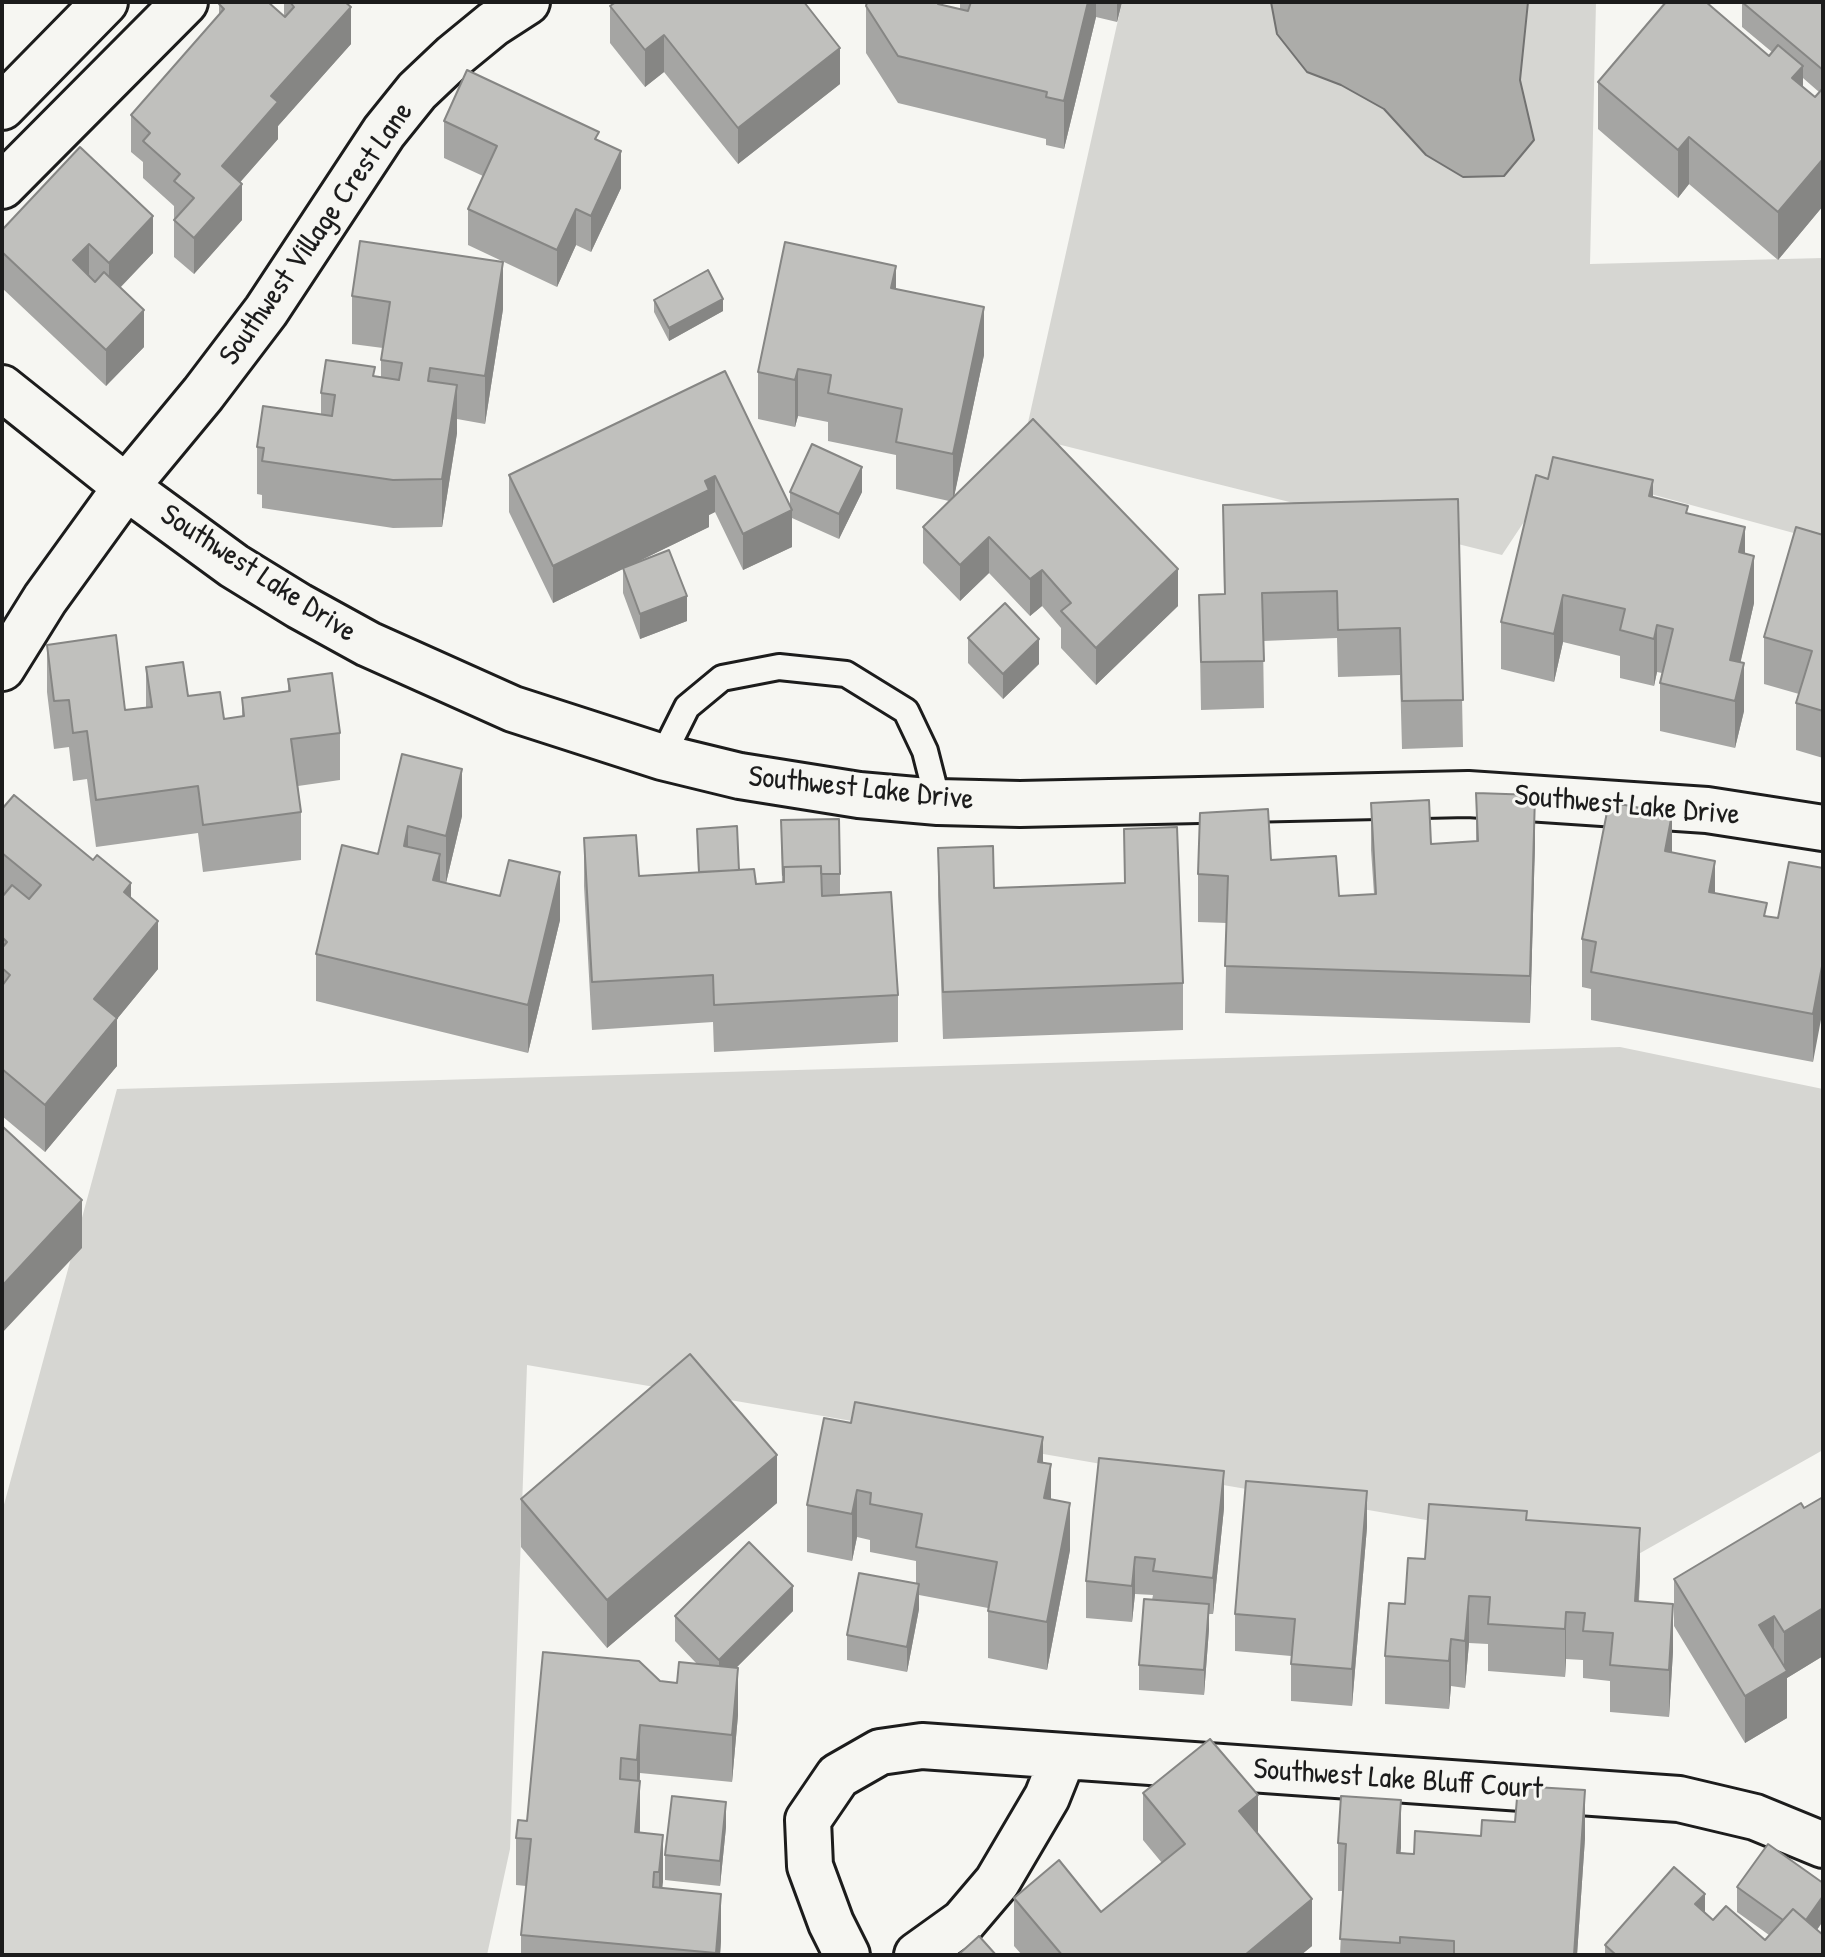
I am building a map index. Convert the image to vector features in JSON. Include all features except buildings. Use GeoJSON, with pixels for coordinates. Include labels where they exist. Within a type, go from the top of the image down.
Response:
{"type":"FeatureCollection","features":[{"type":"Feature","properties":{"kind":"street"},"geometry":{"type":"LineString","coordinates":[[2,107],[105,2]]}},
{"type":"Feature","properties":{"kind":"street"},"geometry":{"type":"LineString","coordinates":[[2,186],[185,2]]}},
{"type":"Feature","properties":{"kind":"street","name":"Southwest Village Crest Lane"},"geometry":{"type":"LineString","coordinates":[[2,668],[45,599],[126,487],[266,311],[384,132],[417,91],[454,56],[493,24],[527,2]]}},
{"type":"Feature","properties":{"kind":"street","name":"Southwest Lake Drive"},"geometry":{"type":"LineString","coordinates":[[2,388],[126,487],[234,566],[299,606],[368,644],[513,709],[662,757],[754,778],[859,795],[938,802],[1020,804],[1468,794],[1707,810],[1823,828]]}},
{"type":"Feature","properties":{"kind":"street","name":"Southwest Lake Bluff Court"},"geometry":{"type":"LineString","coordinates":[[847,1955],[831,1923],[810,1866],[808,1820],[838,1776],[880,1752],[922,1746],[1679,1799],[1755,1817],[1823,1845]]}},
{"type":"Feature","properties":{"kind":"street"},"geometry":{"type":"LineString","coordinates":[[917,1955],[963,1922],[997,1882],[1047,1797],[1063,1757]]}},
{"type":"Feature","properties":{"kind":"lane"},"geometry":{"type":"LineString","coordinates":[[662,757],[687,707],[722,678],[779,667],[846,674],[906,711],[925,751],[938,802]]}},
{"type":"Feature","properties":{"kind":"shaded area"},"geometry":{"type":"Polygon","coordinates":[[[1122,2],[1596,2],[1590,264],[1823,258],[1823,541],[1559,469],[1502,555],[1025,436],[1122,2]]]}},
{"type":"Feature","properties":{"kind":"shaded area"},"geometry":{"type":"Polygon","coordinates":[[[1271,2],[1528,2],[1520,80],[1534,140],[1504,176],[1463,177],[1426,155],[1384,109],[1341,85],[1307,72],[1277,34],[1271,2]]]}},
{"type":"Feature","properties":{"kind":"shaded area"},"geometry":{"type":"Polygon","coordinates":[[[1620,1047],[1823,1089],[1823,1450],[1635,1556],[527,1365],[510,1849],[487,1955],[2,1955],[2,1512],[117,1089],[1620,1047]]]}}]}
